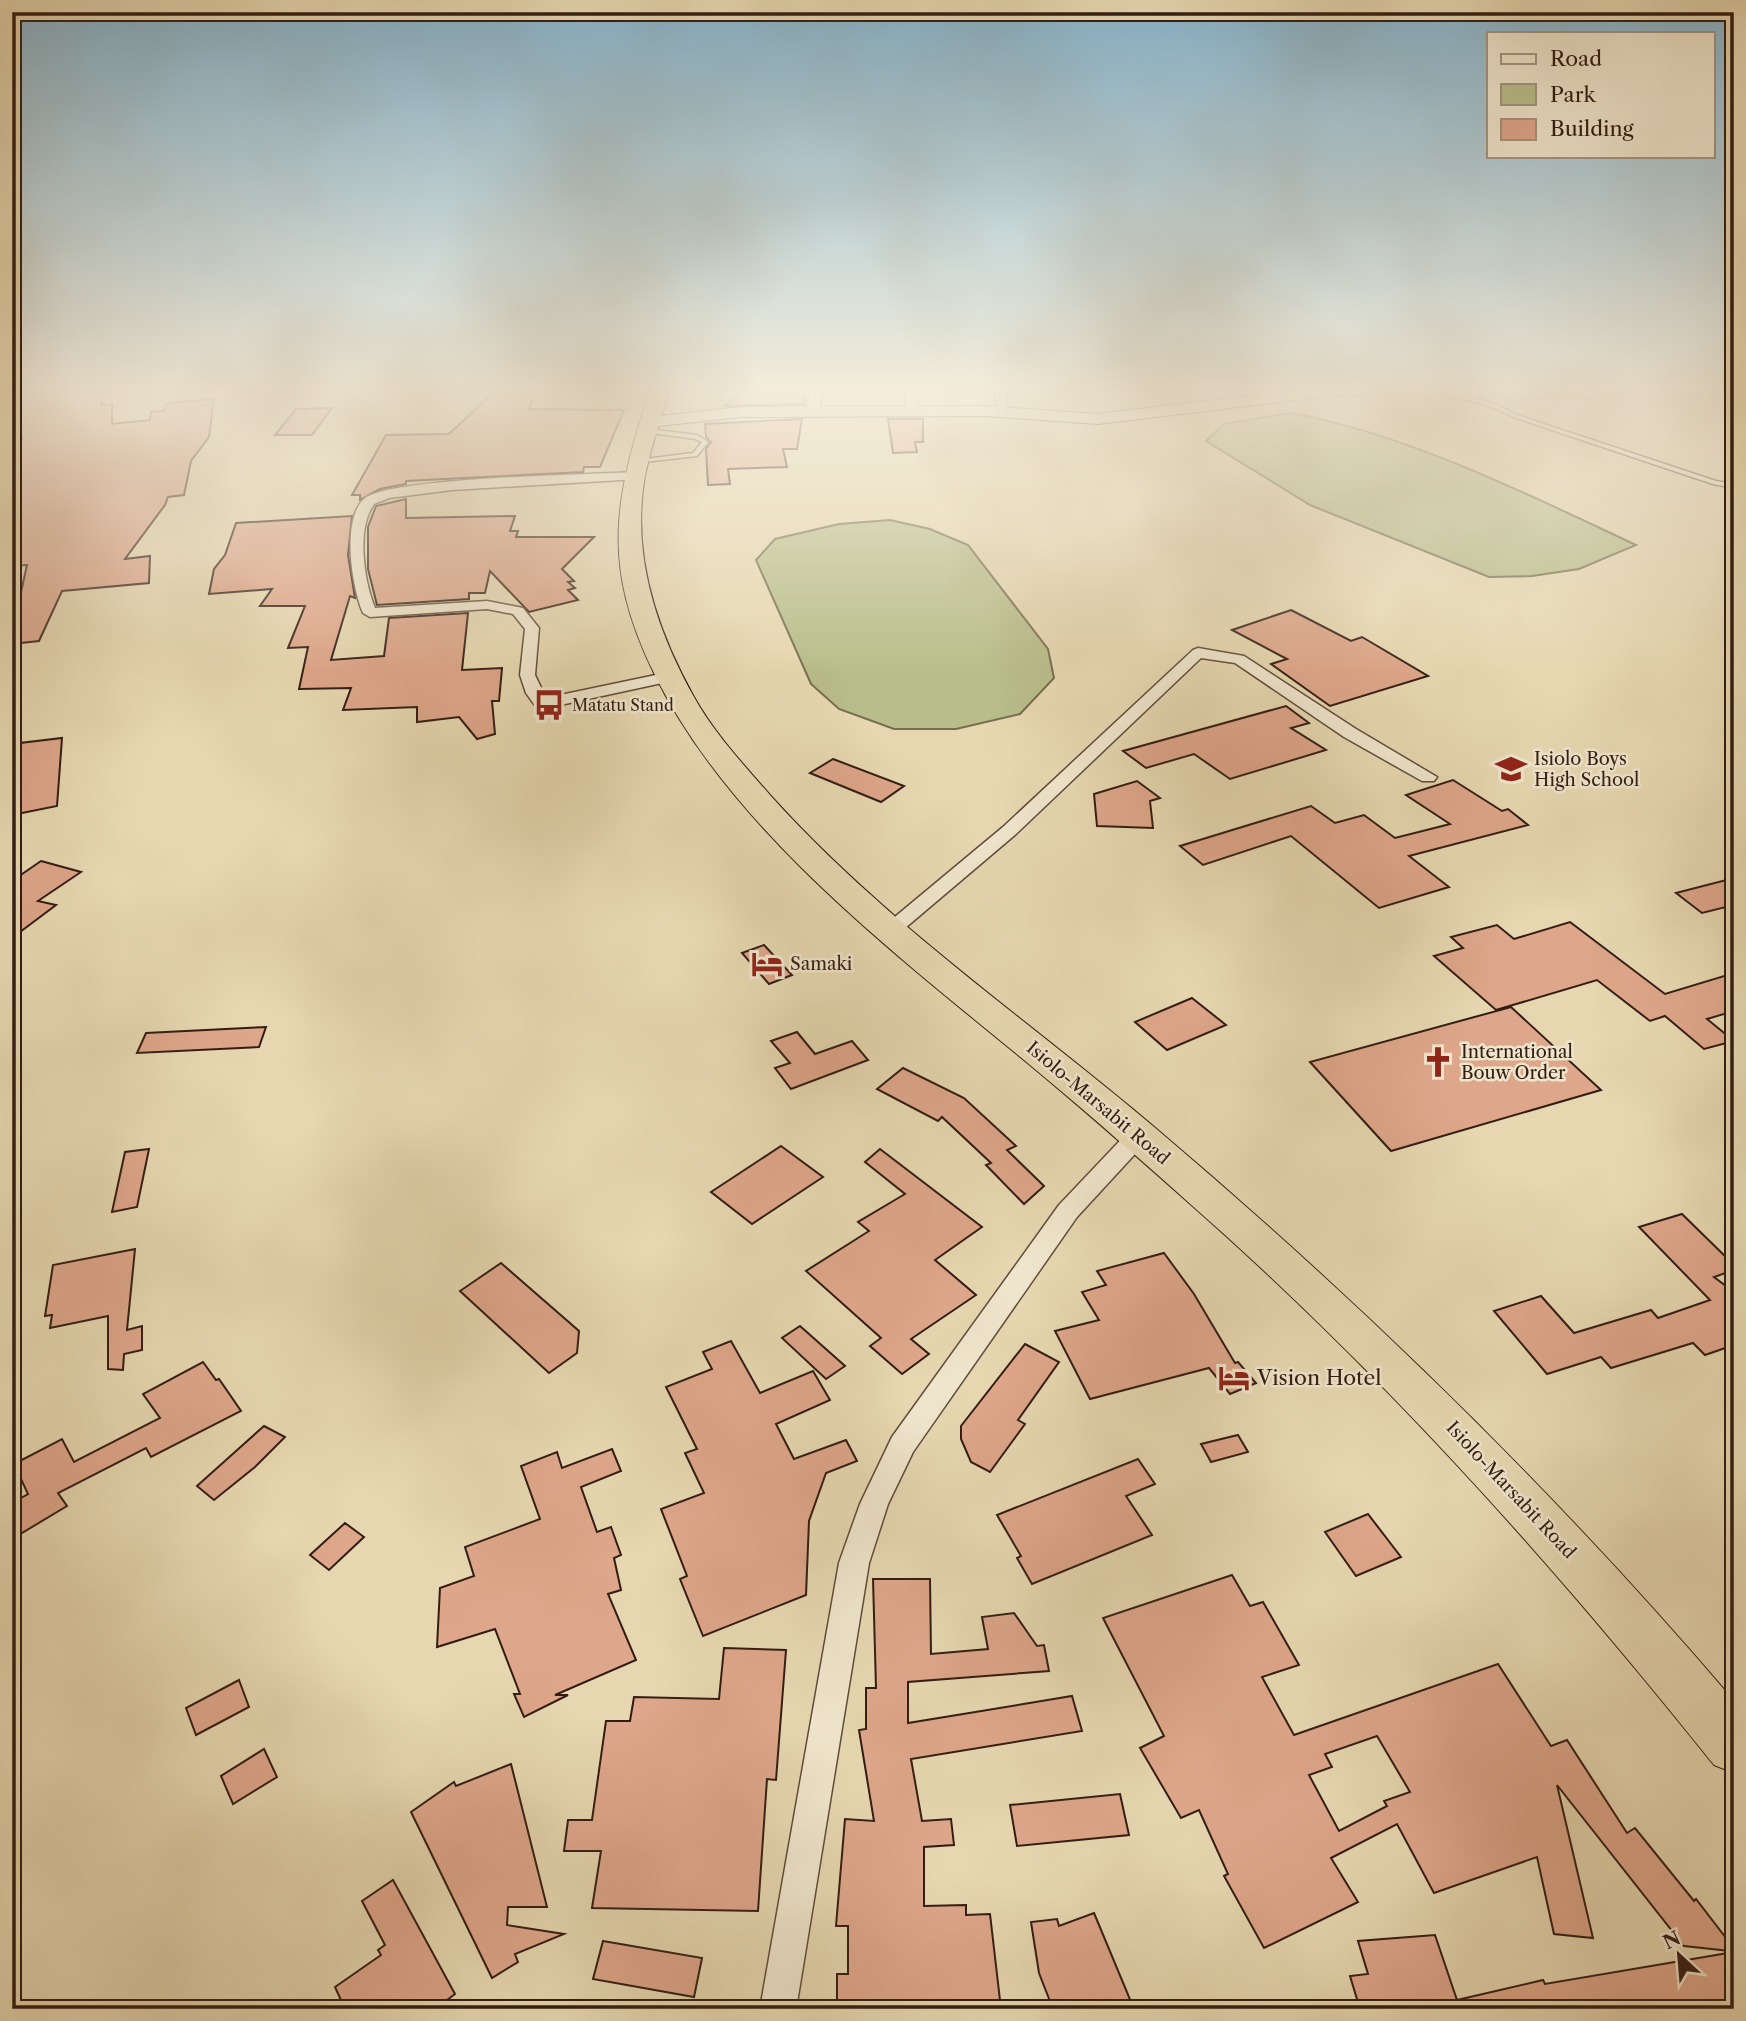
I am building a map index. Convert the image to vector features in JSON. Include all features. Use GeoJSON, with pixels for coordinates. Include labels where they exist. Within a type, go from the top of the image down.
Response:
{"type":"FeatureCollection","features":[{"type":"Feature","properties":{"kind":"highway","name":"Isiolo-Marsabit Road"},"geometry":{"type":"LineString","coordinates":[[636,484],[629,522],[631,570],[638,600],[670,677],[710,742],[766,811],[891,930],[1139,1135],[1334,1309],[1489,1465],[1617,1603],[1734,1745]]}},
{"type":"Feature","properties":{"kind":"street"},"geometry":{"type":"LineString","coordinates":[[434,484],[370,499],[363,507],[357,529],[362,595],[370,613],[487,606],[518,611],[532,628],[526,675],[530,689],[542,704],[670,677]]}},
{"type":"Feature","properties":{"kind":"street"},"geometry":{"type":"LineString","coordinates":[[891,930],[946,886],[1036,805],[1198,653],[1239,659],[1339,726],[1428,777]]}},
{"type":"Feature","properties":{"kind":"street"},"geometry":{"type":"LineString","coordinates":[[778,2009],[854,1563],[874,1504],[902,1445],[1033,1259],[1068,1211],[1139,1135]]}},
{"type":"Feature","properties":{"kind":"green space"},"geometry":{"type":"Polygon","coordinates":[[[1276,484],[1504,484],[1636,545],[1579,569],[1532,576],[1489,577],[1310,505],[1276,484]]]}},
{"type":"Feature","properties":{"kind":"green space"},"geometry":{"type":"Polygon","coordinates":[[[890,520],[930,529],[968,545],[1048,649],[1054,678],[1020,714],[956,729],[894,729],[839,709],[811,684],[756,560],[775,539],[839,524],[890,520]]]}},
{"type":"Feature","properties":{"kind":"building"},"geometry":{"type":"Polygon","coordinates":[[[12,484],[186,484],[184,495],[168,497],[125,559],[150,556],[149,583],[62,591],[39,641],[12,644],[12,615],[16,615],[27,565],[12,566],[12,484]]]}},
{"type":"Feature","properties":{"kind":"building"},"geometry":{"type":"Polygon","coordinates":[[[358,484],[404,484],[380,489],[360,500],[360,495],[352,495],[358,484]]]}},
{"type":"Feature","properties":{"kind":"building"},"geometry":{"type":"Polygon","coordinates":[[[406,499],[406,518],[515,516],[510,531],[518,531],[516,537],[594,537],[562,569],[574,581],[568,582],[575,588],[568,590],[578,600],[529,612],[490,571],[485,593],[469,593],[469,599],[377,605],[368,569],[368,527],[376,506],[406,499]]]}},
{"type":"Feature","properties":{"kind":"building"},"geometry":{"type":"Polygon","coordinates":[[[352,516],[348,555],[355,598],[350,596],[331,660],[384,656],[389,618],[468,613],[462,670],[502,668],[499,701],[492,701],[495,734],[477,739],[459,717],[417,722],[417,707],[343,710],[351,688],[299,689],[308,647],[288,648],[305,606],[260,606],[272,589],[209,594],[214,569],[225,555],[236,523],[352,516]]]}},
{"type":"Feature","properties":{"kind":"building"},"geometry":{"type":"Polygon","coordinates":[[[1291,610],[1351,641],[1362,637],[1428,676],[1330,706],[1271,664],[1287,659],[1232,630],[1291,610]]]}},
{"type":"Feature","properties":{"kind":"building"},"geometry":{"type":"Polygon","coordinates":[[[1286,706],[1309,723],[1291,728],[1326,750],[1230,779],[1194,754],[1146,768],[1123,751],[1286,706]]]}},
{"type":"Feature","properties":{"kind":"building"},"geometry":{"type":"Polygon","coordinates":[[[62,738],[57,806],[12,815],[12,744],[62,738]]]}},
{"type":"Feature","properties":{"kind":"building"},"geometry":{"type":"Polygon","coordinates":[[[833,759],[904,786],[881,802],[810,773],[833,759]]]}},
{"type":"Feature","properties":{"kind":"building"},"geometry":{"type":"Polygon","coordinates":[[[1453,780],[1502,811],[1508,809],[1528,825],[1409,856],[1449,887],[1379,908],[1291,836],[1203,865],[1180,846],[1311,806],[1335,823],[1364,815],[1395,838],[1450,824],[1406,795],[1453,780]]]}},
{"type":"Feature","properties":{"kind":"building"},"geometry":{"type":"Polygon","coordinates":[[[1137,781],[1160,798],[1150,801],[1153,828],[1097,826],[1094,794],[1137,781]]]}},
{"type":"Feature","properties":{"kind":"building"},"geometry":{"type":"Polygon","coordinates":[[[41,861],[81,872],[38,901],[56,905],[12,938],[12,881],[41,861]]]}},
{"type":"Feature","properties":{"kind":"building"},"geometry":{"type":"Polygon","coordinates":[[[1734,878],[1734,905],[1702,913],[1676,893],[1734,878]]]}},
{"type":"Feature","properties":{"kind":"building"},"geometry":{"type":"Polygon","coordinates":[[[1570,922],[1665,994],[1734,973],[1734,1011],[1707,1019],[1734,1041],[1704,1049],[1665,1016],[1650,1021],[1597,980],[1496,1010],[1434,956],[1463,948],[1451,937],[1497,925],[1514,939],[1570,922]]]}},
{"type":"Feature","properties":{"kind":"building","name":"Samaki"},"geometry":{"type":"Polygon","coordinates":[[[764,945],[792,975],[769,984],[742,953],[764,945]]]}},
{"type":"Feature","properties":{"kind":"building"},"geometry":{"type":"Polygon","coordinates":[[[1192,998],[1226,1025],[1167,1050],[1135,1022],[1192,998]]]}},
{"type":"Feature","properties":{"kind":"building"},"geometry":{"type":"Polygon","coordinates":[[[1511,1007],[1601,1090],[1391,1151],[1310,1062],[1511,1007]]]}},
{"type":"Feature","properties":{"kind":"building"},"geometry":{"type":"Polygon","coordinates":[[[266,1027],[259,1047],[137,1053],[146,1033],[266,1027]]]}},
{"type":"Feature","properties":{"kind":"building"},"geometry":{"type":"Polygon","coordinates":[[[797,1032],[815,1054],[852,1041],[868,1060],[791,1089],[775,1068],[790,1063],[771,1041],[797,1032]]]}},
{"type":"Feature","properties":{"kind":"building"},"geometry":{"type":"Polygon","coordinates":[[[903,1068],[964,1098],[1016,1146],[1007,1150],[1044,1186],[1024,1204],[986,1165],[991,1163],[942,1117],[938,1121],[877,1089],[903,1068]]]}},
{"type":"Feature","properties":{"kind":"building"},"geometry":{"type":"Polygon","coordinates":[[[781,1146],[823,1177],[752,1224],[711,1192],[781,1146]]]}},
{"type":"Feature","properties":{"kind":"building"},"geometry":{"type":"Polygon","coordinates":[[[149,1149],[137,1207],[112,1212],[125,1152],[149,1149]]]}},
{"type":"Feature","properties":{"kind":"building"},"geometry":{"type":"Polygon","coordinates":[[[880,1149],[982,1227],[935,1260],[976,1295],[911,1339],[929,1354],[902,1374],[870,1346],[881,1338],[806,1271],[869,1231],[858,1222],[905,1194],[865,1162],[880,1149]]]}},
{"type":"Feature","properties":{"kind":"building"},"geometry":{"type":"Polygon","coordinates":[[[1682,1214],[1734,1265],[1734,1270],[1714,1277],[1734,1292],[1734,1345],[1705,1355],[1693,1343],[1611,1368],[1601,1357],[1547,1374],[1494,1311],[1541,1296],[1574,1333],[1651,1310],[1658,1318],[1710,1300],[1639,1227],[1682,1214]]]}},
{"type":"Feature","properties":{"kind":"building"},"geometry":{"type":"Polygon","coordinates":[[[135,1249],[127,1330],[142,1326],[142,1350],[124,1354],[123,1370],[108,1369],[108,1316],[50,1328],[52,1315],[45,1316],[53,1265],[135,1249]]]}},
{"type":"Feature","properties":{"kind":"building"},"geometry":{"type":"Polygon","coordinates":[[[1164,1253],[1194,1294],[1235,1363],[1238,1362],[1256,1383],[1230,1394],[1209,1368],[1090,1399],[1055,1331],[1099,1320],[1082,1292],[1106,1285],[1097,1271],[1164,1253]]]}},
{"type":"Feature","properties":{"kind":"building"},"geometry":{"type":"Polygon","coordinates":[[[501,1263],[579,1331],[577,1353],[549,1373],[460,1291],[501,1263]]]}},
{"type":"Feature","properties":{"kind":"building"},"geometry":{"type":"Polygon","coordinates":[[[800,1326],[845,1366],[826,1379],[782,1338],[800,1326]]]}},
{"type":"Feature","properties":{"kind":"building"},"geometry":{"type":"Polygon","coordinates":[[[731,1341],[760,1393],[813,1371],[830,1400],[776,1424],[794,1459],[846,1440],[857,1461],[826,1473],[809,1521],[806,1595],[703,1636],[680,1579],[687,1576],[661,1509],[704,1493],[685,1453],[697,1449],[666,1387],[712,1369],[703,1352],[731,1341]]]}},
{"type":"Feature","properties":{"kind":"building"},"geometry":{"type":"Polygon","coordinates":[[[1025,1344],[1059,1362],[1018,1420],[1025,1424],[990,1472],[971,1462],[961,1439],[961,1426],[1025,1344]]]}},
{"type":"Feature","properties":{"kind":"building"},"geometry":{"type":"Polygon","coordinates":[[[203,1362],[216,1380],[219,1379],[241,1411],[151,1457],[146,1448],[58,1493],[67,1506],[12,1539],[12,1503],[28,1494],[14,1464],[62,1439],[74,1462],[160,1418],[143,1394],[203,1362]]]}},
{"type":"Feature","properties":{"kind":"building"},"geometry":{"type":"Polygon","coordinates":[[[264,1426],[285,1437],[255,1467],[214,1500],[197,1486],[264,1426]]]}},
{"type":"Feature","properties":{"kind":"building"},"geometry":{"type":"Polygon","coordinates":[[[1238,1435],[1248,1452],[1211,1462],[1201,1444],[1238,1435]]]}},
{"type":"Feature","properties":{"kind":"building"},"geometry":{"type":"Polygon","coordinates":[[[612,1449],[621,1471],[581,1487],[597,1532],[611,1527],[621,1555],[614,1558],[621,1590],[608,1594],[636,1660],[555,1695],[568,1695],[524,1717],[514,1694],[520,1694],[495,1629],[437,1647],[440,1588],[474,1576],[465,1547],[540,1519],[521,1466],[557,1452],[562,1468],[612,1449]]]}},
{"type":"Feature","properties":{"kind":"building"},"geometry":{"type":"Polygon","coordinates":[[[1138,1459],[1155,1484],[1126,1496],[1152,1535],[1032,1584],[1017,1558],[1021,1556],[997,1515],[1138,1459]]]}},
{"type":"Feature","properties":{"kind":"building"},"geometry":{"type":"Polygon","coordinates":[[[1368,1514],[1401,1557],[1356,1576],[1325,1532],[1368,1514]]]}},
{"type":"Feature","properties":{"kind":"building"},"geometry":{"type":"Polygon","coordinates":[[[345,1523],[364,1537],[329,1570],[310,1555],[345,1523]]]}},
{"type":"Feature","properties":{"kind":"building"},"geometry":{"type":"Polygon","coordinates":[[[1232,1575],[1250,1606],[1263,1602],[1299,1665],[1262,1677],[1294,1735],[1498,1664],[1551,1746],[1567,1740],[1627,1833],[1635,1828],[1694,1901],[1696,1899],[1729,1942],[1726,1943],[1730,1951],[1684,1946],[1557,1785],[1593,1938],[1554,1934],[1537,1857],[1434,1893],[1397,1824],[1331,1858],[1358,1902],[1264,1948],[1224,1876],[1228,1874],[1199,1810],[1181,1818],[1140,1748],[1164,1736],[1103,1618],[1232,1575]],[[1377,1736],[1325,1754],[1332,1767],[1309,1775],[1339,1831],[1387,1806],[1384,1801],[1410,1792],[1377,1736]]]}},
{"type":"Feature","properties":{"kind":"building"},"geometry":{"type":"Polygon","coordinates":[[[873,1579],[930,1579],[931,1654],[988,1649],[982,1617],[1014,1613],[1037,1646],[1044,1645],[1049,1671],[908,1682],[908,1723],[1072,1696],[1082,1731],[911,1759],[922,1821],[951,1819],[954,1845],[924,1847],[924,1906],[966,1905],[966,1915],[990,1914],[1001,2009],[837,2009],[837,1974],[848,1974],[848,1926],[836,1926],[845,1819],[874,1821],[859,1730],[866,1729],[866,1688],[876,1688],[873,1579]]]}},
{"type":"Feature","properties":{"kind":"building"},"geometry":{"type":"Polygon","coordinates":[[[724,1648],[786,1650],[776,1780],[767,1779],[758,1911],[592,1908],[601,1851],[564,1851],[568,1820],[592,1820],[606,1721],[630,1721],[634,1697],[719,1699],[724,1648]]]}},
{"type":"Feature","properties":{"kind":"building"},"geometry":{"type":"Polygon","coordinates":[[[239,1680],[249,1707],[196,1735],[186,1708],[239,1680]]]}},
{"type":"Feature","properties":{"kind":"building"},"geometry":{"type":"Polygon","coordinates":[[[264,1749],[277,1777],[233,1804],[221,1776],[264,1749]]]}},
{"type":"Feature","properties":{"kind":"building"},"geometry":{"type":"Polygon","coordinates":[[[511,1764],[547,1907],[508,1907],[507,1925],[564,1934],[515,1954],[518,1962],[492,1978],[411,1812],[454,1782],[456,1786],[511,1764]]]}},
{"type":"Feature","properties":{"kind":"building"},"geometry":{"type":"Polygon","coordinates":[[[1120,1794],[1129,1835],[1017,1846],[1010,1805],[1120,1794]]]}},
{"type":"Feature","properties":{"kind":"building"},"geometry":{"type":"Polygon","coordinates":[[[393,1880],[455,1994],[435,2009],[345,2009],[335,1987],[381,1955],[378,1950],[385,1945],[362,1901],[393,1880]]]}},
{"type":"Feature","properties":{"kind":"building"},"geometry":{"type":"Polygon","coordinates":[[[1094,1913],[1134,2009],[1053,2009],[1039,1973],[1031,1922],[1057,1919],[1059,1926],[1094,1913]]]}},
{"type":"Feature","properties":{"kind":"building"},"geometry":{"type":"Polygon","coordinates":[[[1435,1935],[1457,2000],[1543,1980],[1545,1984],[1734,1952],[1734,2009],[1360,2009],[1350,1976],[1368,1974],[1358,1941],[1435,1935]]]}},
{"type":"Feature","properties":{"kind":"building"},"geometry":{"type":"Polygon","coordinates":[[[603,1941],[702,1958],[694,1997],[593,1979],[603,1941]]]}},
{"type":"Feature","properties":{"kind":"place","name":"Matatu Stand"},"geometry":{"type":"Point","coordinates":[549,705]}},
{"type":"Feature","properties":{"kind":"place","name":"Isiolo Boys High School"},"geometry":{"type":"Point","coordinates":[1511,769]}},
{"type":"Feature","properties":{"kind":"place","name":"Samaki"},"geometry":{"type":"Point","coordinates":[767,964]}},
{"type":"Feature","properties":{"kind":"place","name":"International Bouw Order"},"geometry":{"type":"Point","coordinates":[1438,1062]}},
{"type":"Feature","properties":{"kind":"place","name":"Vision Hotel"},"geometry":{"type":"Point","coordinates":[1234,1378]}}]}
